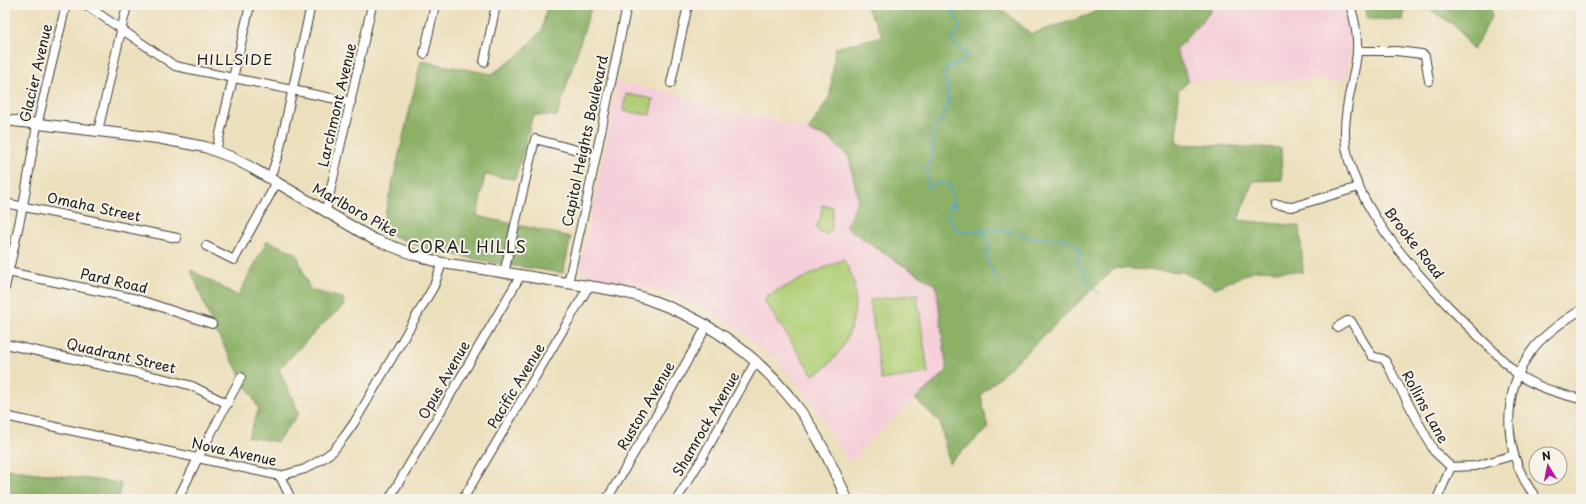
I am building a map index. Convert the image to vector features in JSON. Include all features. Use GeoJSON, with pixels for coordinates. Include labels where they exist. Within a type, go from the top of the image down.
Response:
{"type":"FeatureCollection","features":[{"type":"Feature","properties":{"kind":"main road","name":"Marlboro Pike"},"geometry":{"type":"LineString","coordinates":[[5,120],[180,141],[216,151],[232,157],[274,180],[374,239],[415,255],[442,262],[589,286],[652,300],[688,315],[736,344],[776,381],[800,410],[820,444],[847,499]]}},
{"type":"Feature","properties":{"kind":"street","name":"Glacier Avenue"},"geometry":{"type":"LineString","coordinates":[[5,288],[23,206],[37,125],[66,5]]}},
{"type":"Feature","properties":{"kind":"street"},"geometry":{"type":"LineString","coordinates":[[86,5],[175,66],[351,102]]}},
{"type":"Feature","properties":{"kind":"street"},"geometry":{"type":"LineString","coordinates":[[98,131],[127,5]]}},
{"type":"Feature","properties":{"kind":"street"},"geometry":{"type":"LineString","coordinates":[[216,151],[250,5]]}},
{"type":"Feature","properties":{"kind":"street"},"geometry":{"type":"LineString","coordinates":[[206,246],[234,260],[274,180],[311,5]]}},
{"type":"Feature","properties":{"kind":"street","name":"Larchmont Avenue"},"geometry":{"type":"LineString","coordinates":[[326,210],[372,5]]}},
{"type":"Feature","properties":{"kind":"street"},"geometry":{"type":"LineString","coordinates":[[424,54],[435,5]]}},
{"type":"Feature","properties":{"kind":"street"},"geometry":{"type":"LineString","coordinates":[[484,62],[496,5]]}},
{"type":"Feature","properties":{"kind":"street","name":"Capitol Heights Boulevard"},"geometry":{"type":"LineString","coordinates":[[568,283],[627,5]]}},
{"type":"Feature","properties":{"kind":"street"},"geometry":{"type":"LineString","coordinates":[[671,84],[688,5]]}},
{"type":"Feature","properties":{"kind":"street","name":"Brooke Road"},"geometry":{"type":"LineString","coordinates":[[1350,5],[1355,24],[1357,51],[1346,110],[1345,139],[1350,162],[1359,187],[1386,233],[1412,267],[1518,375],[1529,382],[1557,393],[1581,399]]}},
{"type":"Feature","properties":{"kind":"street"},"geometry":{"type":"LineString","coordinates":[[1357,51],[1396,51],[1422,54],[1425,56],[1429,81]]}},
{"type":"Feature","properties":{"kind":"street"},"geometry":{"type":"LineString","coordinates":[[504,273],[535,139],[596,155]]}},
{"type":"Feature","properties":{"kind":"street"},"geometry":{"type":"LineString","coordinates":[[1276,205],[1292,207],[1359,187]]}},
{"type":"Feature","properties":{"kind":"street","name":"Omaha Street"},"geometry":{"type":"LineString","coordinates":[[5,203],[177,238]]}},
{"type":"Feature","properties":{"kind":"street","name":"Nova Avenue"},"geometry":{"type":"LineString","coordinates":[[5,416],[280,476],[305,469],[332,451],[358,417],[434,286],[442,262]]}},
{"type":"Feature","properties":{"kind":"street","name":"Pard Road"},"geometry":{"type":"LineString","coordinates":[[8,272],[138,299],[212,324]]}},
{"type":"Feature","properties":{"kind":"street","name":"Opus Avenue"},"geometry":{"type":"LineString","coordinates":[[390,499],[521,275]]}},
{"type":"Feature","properties":{"kind":"street","name":"Pacific Avenue"},"geometry":{"type":"LineString","coordinates":[[463,499],[589,286]]}},
{"type":"Feature","properties":{"kind":"street"},"geometry":{"type":"LineString","coordinates":[[1538,499],[1524,480],[1514,455],[1509,431],[1509,416],[1512,394],[1518,375],[1535,347],[1556,327],[1581,310]]}},
{"type":"Feature","properties":{"kind":"street","name":"Rollins Lane"},"geometry":{"type":"LineString","coordinates":[[1336,327],[1347,321],[1352,321],[1371,355],[1383,359],[1386,362],[1434,451],[1451,467]]}},
{"type":"Feature","properties":{"kind":"street","name":"Ruston Avenue"},"geometry":{"type":"LineString","coordinates":[[607,499],[707,326]]}},
{"type":"Feature","properties":{"kind":"street","name":"Quadrant Street"},"geometry":{"type":"LineString","coordinates":[[5,344],[174,381],[192,386],[228,404]]}},
{"type":"Feature","properties":{"kind":"street","name":"Shamrock Avenue"},"geometry":{"type":"LineString","coordinates":[[677,499],[701,460],[756,361]]}},
{"type":"Feature","properties":{"kind":"street"},"geometry":{"type":"LineString","coordinates":[[178,499],[241,377]]}},
{"type":"Feature","properties":{"kind":"street"},"geometry":{"type":"LineString","coordinates":[[1437,499],[1451,467],[1476,466],[1514,455]]}},
{"type":"Feature","properties":{"kind":"street"},"geometry":{"type":"LineString","coordinates":[[280,476],[291,499]]}},
{"type":"Feature","properties":{"kind":"shaded area"},"geometry":{"type":"Polygon","coordinates":[[[1217,5],[1342,5],[1349,27],[1350,55],[1345,80],[1189,81],[1176,50],[1217,5]]]}},
{"type":"Feature","properties":{"kind":"shaded area"},"geometry":{"type":"Polygon","coordinates":[[[614,82],[678,93],[718,111],[769,118],[829,138],[849,157],[858,199],[847,227],[891,258],[936,285],[947,371],[887,424],[850,462],[802,388],[776,360],[727,321],[707,310],[660,291],[619,281],[587,276],[580,267],[616,93],[614,82]]]}},
{"type":"Feature","properties":{"kind":"green space"},"geometry":{"type":"Polygon","coordinates":[[[547,5],[592,5],[557,116],[533,115],[515,179],[485,175],[477,216],[571,237],[563,273],[495,263],[429,250],[381,231],[421,61],[492,74],[519,55],[542,30],[547,5]]]}},
{"type":"Feature","properties":{"kind":"green space"},"geometry":{"type":"Polygon","coordinates":[[[865,5],[997,5],[1031,34],[1089,15],[1104,5],[1205,5],[1212,10],[1176,50],[1189,81],[1178,92],[1177,144],[1281,148],[1282,180],[1253,181],[1238,220],[1300,226],[1303,272],[1256,270],[1215,288],[1183,272],[1115,268],[981,395],[988,429],[949,463],[940,422],[915,399],[947,371],[936,285],[891,258],[846,227],[858,199],[849,157],[829,138],[808,131],[830,96],[835,48],[883,36],[865,5]]]}},
{"type":"Feature","properties":{"kind":"green space"},"geometry":{"type":"Polygon","coordinates":[[[1364,5],[1405,5],[1403,20],[1368,19],[1364,5]]]}},
{"type":"Feature","properties":{"kind":"green space"},"geometry":{"type":"Polygon","coordinates":[[[1410,5],[1491,5],[1492,16],[1473,50],[1458,28],[1431,10],[1410,5]]]}},
{"type":"Feature","properties":{"kind":"green space"},"geometry":{"type":"Polygon","coordinates":[[[626,94],[653,99],[650,115],[623,111],[626,94]]]}},
{"type":"Feature","properties":{"kind":"green space"},"geometry":{"type":"Polygon","coordinates":[[[822,205],[833,207],[831,231],[825,235],[819,232],[816,227],[821,218],[822,205]]]}},
{"type":"Feature","properties":{"kind":"green space"},"geometry":{"type":"Polygon","coordinates":[[[267,241],[296,253],[310,290],[343,298],[344,305],[279,369],[299,413],[277,442],[248,437],[259,409],[212,324],[191,270],[238,296],[267,241]]]}},
{"type":"Feature","properties":{"kind":"green space"},"geometry":{"type":"Polygon","coordinates":[[[843,259],[851,274],[854,288],[855,299],[852,324],[843,346],[836,356],[826,366],[813,375],[765,302],[766,296],[843,259]]]}},
{"type":"Feature","properties":{"kind":"green space"},"geometry":{"type":"Polygon","coordinates":[[[917,294],[928,373],[881,380],[870,300],[917,294]]]}},
{"type":"Feature","properties":{"kind":"green space"},"geometry":{"type":"Polygon","coordinates":[[[5,469],[121,483],[119,499],[5,499],[5,469]]]}},
{"type":"Feature","properties":{"kind":"waterway"},"geometry":{"type":"LineString","coordinates":[[949,5],[960,26],[959,31],[952,38],[953,43],[967,53],[967,56],[957,65],[948,66],[944,73],[949,100],[943,117],[935,127],[932,137],[932,155],[927,169],[928,189],[936,183],[949,185],[951,188],[952,197],[957,207],[950,204],[948,206],[947,216],[957,230],[965,232],[999,229],[1004,232],[1017,232],[1026,237],[1032,238],[1066,238],[1081,250],[1081,254],[1075,261],[1083,269],[1086,281],[1100,294]]}},
{"type":"Feature","properties":{"kind":"waterway"},"geometry":{"type":"LineString","coordinates":[[981,231],[989,244],[986,256],[996,280]]}},
{"type":"Feature","properties":{"kind":"district","name":"HILLSIDE"},"geometry":{"type":"Point","coordinates":[235,60]}},
{"type":"Feature","properties":{"kind":"district","name":"CORAL HILLS"},"geometry":{"type":"Point","coordinates":[467,247]}}]}
